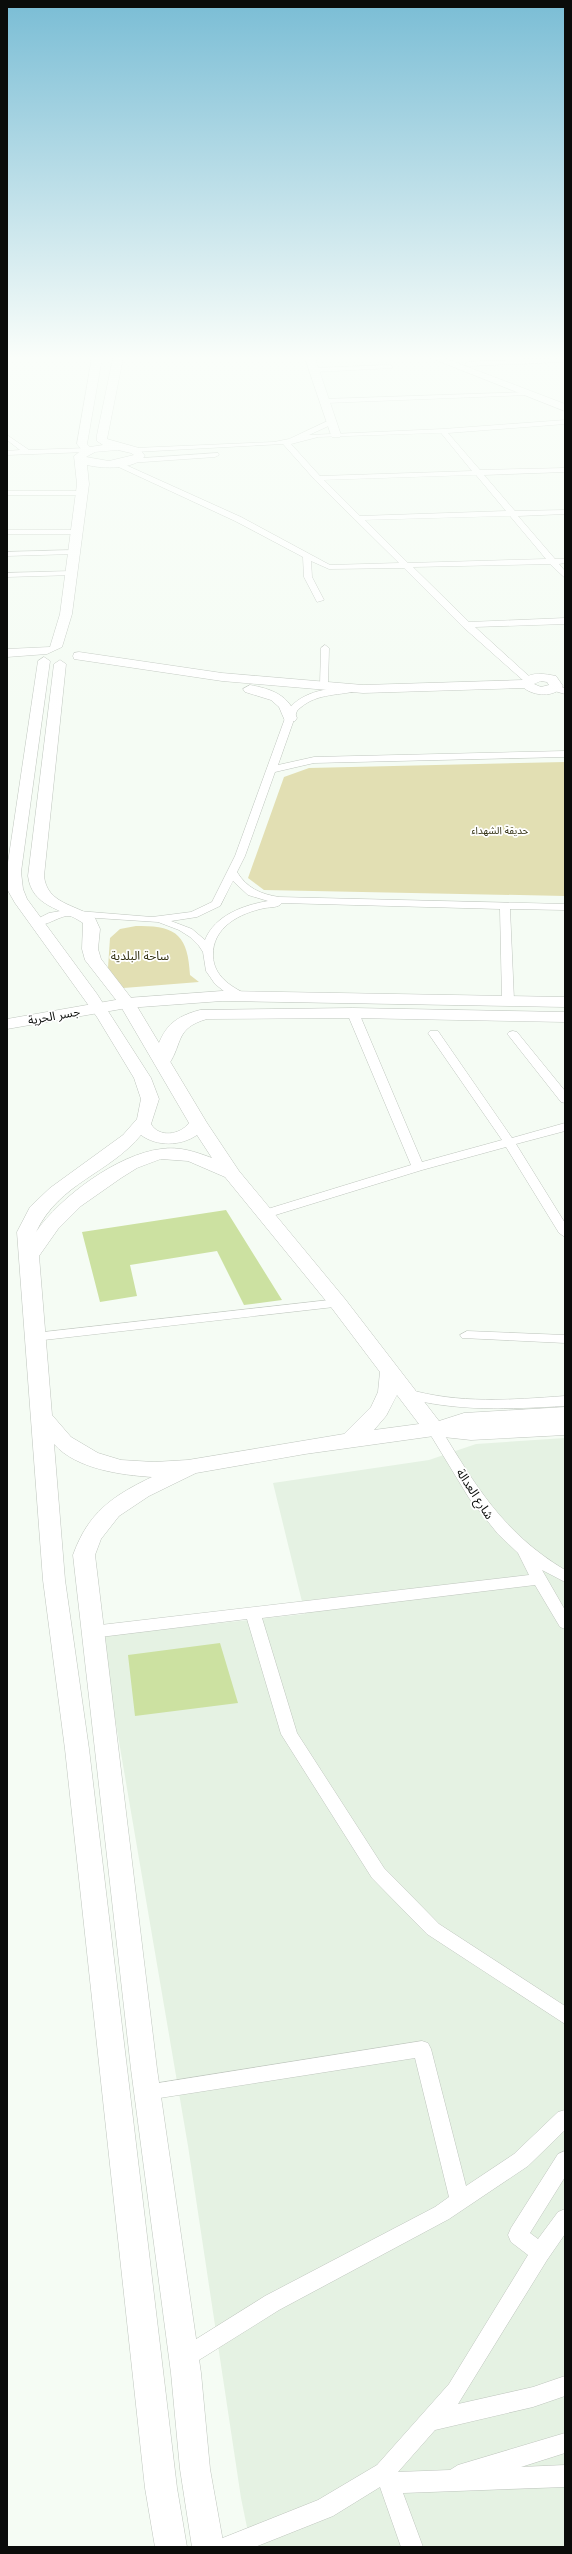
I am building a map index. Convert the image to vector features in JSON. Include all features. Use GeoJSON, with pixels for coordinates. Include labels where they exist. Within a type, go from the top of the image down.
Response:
{"type":"FeatureCollection","features":[{"type":"Feature","properties":{"kind":"main road"},"geometry":{"type":"LineString","coordinates":[[82,477],[77,532],[66,614],[47,658],[14,878],[20,900],[103,1012],[150,1092],[150,1108],[142,1123],[119,1145],[34,1210],[24,1228],[23,1238],[30,1256],[54,1580],[77,1749],[161,2488],[171,2547]]}},
{"type":"Feature","properties":{"kind":"main road"},"geometry":{"type":"LineString","coordinates":[[82,488],[90,477]]}},
{"type":"Feature","properties":{"kind":"main road"},"geometry":{"type":"LineString","coordinates":[[66,614],[70,619],[71,642]]}},
{"type":"Feature","properties":{"kind":"main road"},"geometry":{"type":"LineString","coordinates":[[7,662],[34,667],[47,658],[71,648],[77,652],[79,656],[215,677],[363,689],[527,682],[538,690],[560,686]]}},
{"type":"Feature","properties":{"kind":"main road"},"geometry":{"type":"LineString","coordinates":[[7,653],[47,658],[62,664],[98,671],[264,691],[281,699],[288,710],[290,718]]}},
{"type":"Feature","properties":{"kind":"main road"},"geometry":{"type":"LineString","coordinates":[[62,664],[76,660],[79,656]]}},
{"type":"Feature","properties":{"kind":"main road"},"geometry":{"type":"LineString","coordinates":[[62,664],[36,882],[40,892],[49,901],[80,914],[92,925],[90,949],[93,960],[130,1008],[198,1123],[232,1174],[338,1303],[434,1429],[471,1434],[565,1428]]}},
{"type":"Feature","properties":{"kind":"main road","name":"جسر الحرية"},"geometry":{"type":"LineString","coordinates":[[7,1024],[130,1008],[207,1003],[222,996],[242,996]]}},
{"type":"Feature","properties":{"kind":"main road"},"geometry":{"type":"LineString","coordinates":[[242,996],[565,1002]]}},
{"type":"Feature","properties":{"kind":"main road"},"geometry":{"type":"LineString","coordinates":[[162,1060],[172,1032],[182,1023],[197,1016],[216,1013],[352,1013],[565,1018]]}},
{"type":"Feature","properties":{"kind":"main road"},"geometry":{"type":"LineString","coordinates":[[142,1123],[148,1133],[164,1138],[178,1137],[190,1133],[198,1123]]}},
{"type":"Feature","properties":{"kind":"main road"},"geometry":{"type":"LineString","coordinates":[[30,1256],[49,1225],[62,1212],[137,1160],[162,1154],[189,1155],[201,1158],[232,1174]]}},
{"type":"Feature","properties":{"kind":"main road"},"geometry":{"type":"LineString","coordinates":[[347,1441],[367,1426],[381,1409],[389,1390],[390,1371]]}},
{"type":"Feature","properties":{"kind":"main road"},"geometry":{"type":"LineString","coordinates":[[41,1415],[50,1429],[62,1442],[98,1461],[143,1470],[191,1467],[347,1441],[434,1429],[464,1420],[565,1414]]}},
{"type":"Feature","properties":{"kind":"main road"},"geometry":{"type":"LineString","coordinates":[[191,1467],[126,1500],[102,1519],[87,1542],[84,1555],[84,1575],[147,2092],[184,2358],[195,2469],[208,2547]]}},
{"type":"Feature","properties":{"kind":"main road"},"geometry":{"type":"LineString","coordinates":[[54,1580],[84,1575]]}},
{"type":"Feature","properties":{"kind":"street"},"geometry":{"type":"LineString","coordinates":[[144,477],[238,519],[307,557],[329,567],[409,567],[565,561]]}},
{"type":"Feature","properties":{"kind":"street"},"geometry":{"type":"LineString","coordinates":[[318,478],[340,477]]}},
{"type":"Feature","properties":{"kind":"street"},"geometry":{"type":"LineString","coordinates":[[482,477],[565,576]]}},
{"type":"Feature","properties":{"kind":"street"},"geometry":{"type":"LineString","coordinates":[[318,478],[466,625],[527,682]]}},
{"type":"Feature","properties":{"kind":"street"},"geometry":{"type":"LineString","coordinates":[[7,493],[82,488]]}},
{"type":"Feature","properties":{"kind":"street"},"geometry":{"type":"LineString","coordinates":[[359,518],[565,512]]}},
{"type":"Feature","properties":{"kind":"street"},"geometry":{"type":"LineString","coordinates":[[7,532],[77,532]]}},
{"type":"Feature","properties":{"kind":"street"},"geometry":{"type":"LineString","coordinates":[[7,554],[74,552]]}},
{"type":"Feature","properties":{"kind":"street"},"geometry":{"type":"LineString","coordinates":[[307,557],[308,576],[320,600]]}},
{"type":"Feature","properties":{"kind":"street"},"geometry":{"type":"LineString","coordinates":[[7,575],[71,573]]}},
{"type":"Feature","properties":{"kind":"street"},"geometry":{"type":"LineString","coordinates":[[466,625],[565,621]]}},
{"type":"Feature","properties":{"kind":"street"},"geometry":{"type":"LineString","coordinates":[[324,685],[325,648]]}},
{"type":"Feature","properties":{"kind":"street"},"geometry":{"type":"LineString","coordinates":[[152,920],[193,915],[212,908],[220,900],[233,873],[274,769],[290,718],[298,704],[312,697],[339,690],[363,689]]}},
{"type":"Feature","properties":{"kind":"street"},"geometry":{"type":"LineString","coordinates":[[274,769],[314,760],[565,754]]}},
{"type":"Feature","properties":{"kind":"street"},"geometry":{"type":"LineString","coordinates":[[233,873],[240,885],[256,894],[291,901]]}},
{"type":"Feature","properties":{"kind":"street"},"geometry":{"type":"LineString","coordinates":[[242,996],[222,985],[215,978],[208,964],[207,950],[213,932],[231,917],[258,906],[291,901],[565,907]]}},
{"type":"Feature","properties":{"kind":"street"},"geometry":{"type":"LineString","coordinates":[[505,906],[508,1000]]}},
{"type":"Feature","properties":{"kind":"street"},"geometry":{"type":"LineString","coordinates":[[37,923],[53,915],[80,914],[152,920],[188,930],[200,939],[207,950]]}},
{"type":"Feature","properties":{"kind":"street"},"geometry":{"type":"LineString","coordinates":[[352,1013],[418,1168]]}},
{"type":"Feature","properties":{"kind":"street"},"geometry":{"type":"LineString","coordinates":[[434,1034],[509,1142],[565,1233]]}},
{"type":"Feature","properties":{"kind":"street"},"geometry":{"type":"LineString","coordinates":[[512,1034],[565,1099]]}},
{"type":"Feature","properties":{"kind":"street"},"geometry":{"type":"LineString","coordinates":[[265,1214],[418,1168],[565,1127]]}},
{"type":"Feature","properties":{"kind":"street"},"geometry":{"type":"LineString","coordinates":[[35,1336],[338,1303]]}},
{"type":"Feature","properties":{"kind":"street"},"geometry":{"type":"LineString","coordinates":[[467,1334],[565,1339]]}},
{"type":"Feature","properties":{"kind":"street"},"geometry":{"type":"LineString","coordinates":[[407,1394],[430,1401],[456,1405],[565,1401]]}},
{"type":"Feature","properties":{"kind":"street","name":"شارع العدالة"},"geometry":{"type":"LineString","coordinates":[[434,1429],[484,1510],[522,1549],[565,1577]]}},
{"type":"Feature","properties":{"kind":"street"},"geometry":{"type":"LineString","coordinates":[[522,1549],[565,1623]]}},
{"type":"Feature","properties":{"kind":"street"},"geometry":{"type":"LineString","coordinates":[[92,1632],[540,1579]]}},
{"type":"Feature","properties":{"kind":"street"},"geometry":{"type":"LineString","coordinates":[[253,1613],[289,1734],[378,1874],[433,1929],[565,2016]]}},
{"type":"Feature","properties":{"kind":"street"},"geometry":{"type":"LineString","coordinates":[[147,2092],[422,2050],[460,2201]]}},
{"type":"Feature","properties":{"kind":"street"},"geometry":{"type":"LineString","coordinates":[[184,2358],[272,2303],[442,2213],[521,2160],[565,2118]]}},
{"type":"Feature","properties":{"kind":"street"},"geometry":{"type":"LineString","coordinates":[[540,2253],[518,2235],[565,2160]]}},
{"type":"Feature","properties":{"kind":"street"},"geometry":{"type":"LineString","coordinates":[[228,2547],[325,2508],[386,2477],[429,2421],[456,2391],[540,2253],[565,2218]]}},
{"type":"Feature","properties":{"kind":"street"},"geometry":{"type":"LineString","coordinates":[[429,2421],[533,2397],[565,2386]]}},
{"type":"Feature","properties":{"kind":"street"},"geometry":{"type":"LineString","coordinates":[[439,2481],[565,2444]]}},
{"type":"Feature","properties":{"kind":"street"},"geometry":{"type":"LineString","coordinates":[[386,2477],[439,2481],[565,2476]]}},
{"type":"Feature","properties":{"kind":"street"},"geometry":{"type":"LineString","coordinates":[[386,2477],[412,2547]]}},
{"type":"Feature","properties":{"kind":"shaded area"},"geometry":{"type":"Polygon","coordinates":[[[565,1438],[565,2547],[251,2547],[241,2498],[188,2146],[101,1636],[305,1614],[273,1483],[429,1460],[476,1444],[565,1438]]]}},
{"type":"Feature","properties":{"kind":"green space","name":"حديقة الشهداء"},"geometry":{"type":"Polygon","coordinates":[[[565,762],[565,896],[264,890],[248,878],[284,777],[309,768],[565,762]]]}},
{"type":"Feature","properties":{"kind":"green space","name":"ساحة البلدية"},"geometry":{"type":"Polygon","coordinates":[[[136,926],[161,928],[177,935],[183,942],[186,950],[189,961],[190,975],[199,982],[111,989],[108,968],[110,938],[120,929],[136,926]]]}},
{"type":"Feature","properties":{"kind":"building"},"geometry":{"type":"Polygon","coordinates":[[[226,1210],[282,1300],[244,1305],[217,1251],[130,1265],[137,1296],[100,1302],[82,1232],[226,1210]]]}},
{"type":"Feature","properties":{"kind":"building"},"geometry":{"type":"Polygon","coordinates":[[[220,1643],[238,1703],[135,1716],[128,1655],[220,1643]]]}}]}
